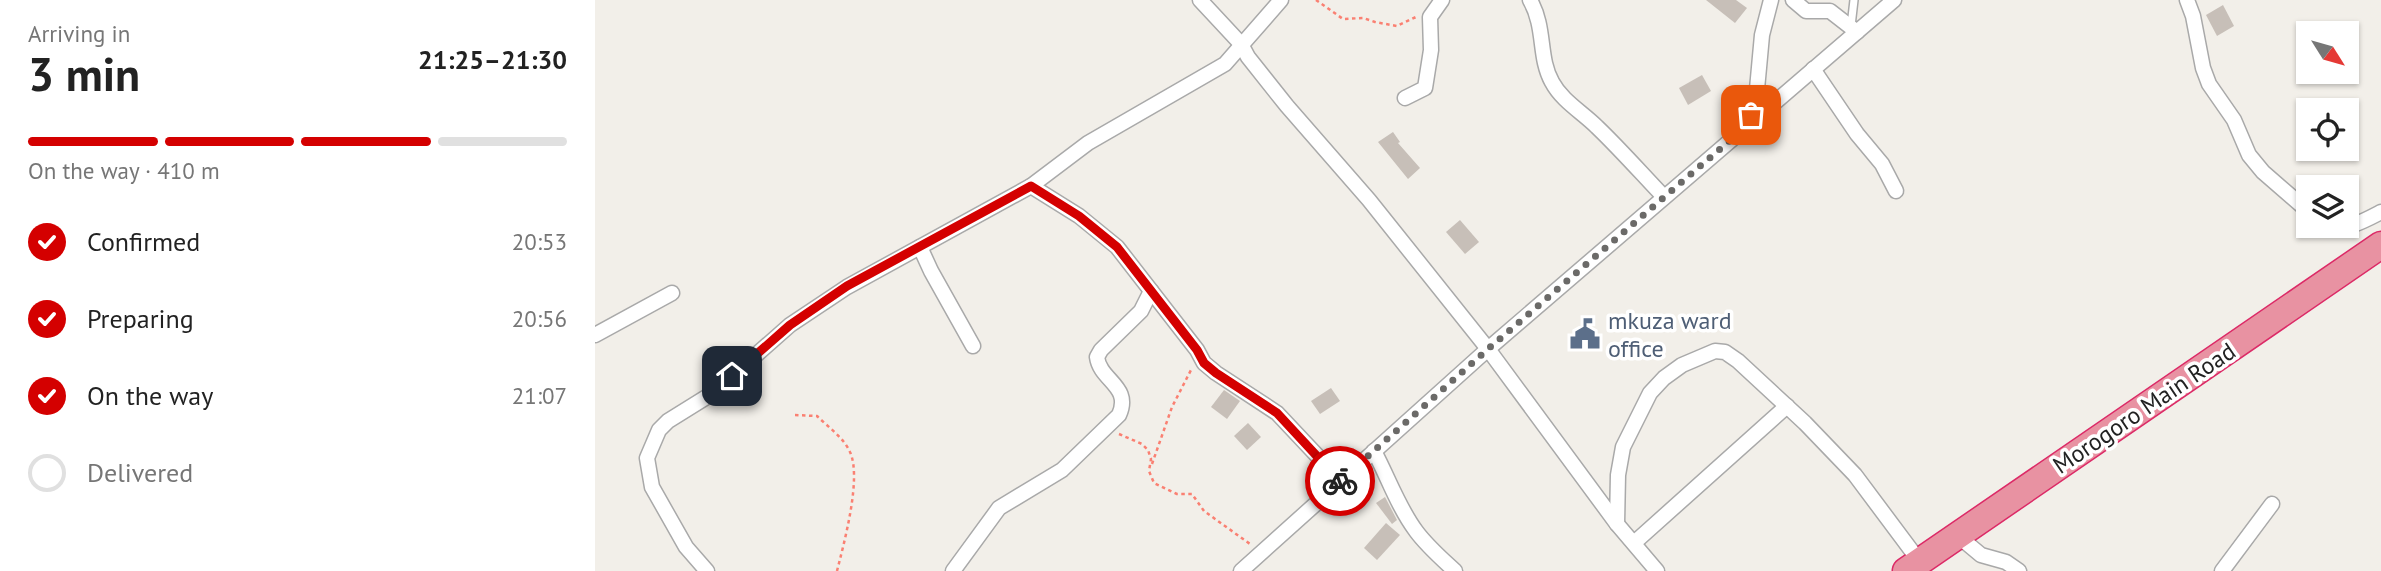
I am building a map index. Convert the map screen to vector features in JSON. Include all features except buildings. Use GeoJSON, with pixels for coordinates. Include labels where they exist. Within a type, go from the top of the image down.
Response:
{"type":"FeatureCollection","features":[{"type":"Feature","properties":{"kind":"highway","name":"Morogoro Main Road"},"geometry":{"type":"LineString","coordinates":[[1913,566],[2381,245]]}},
{"type":"Feature","properties":{"kind":"street"},"geometry":{"type":"LineString","coordinates":[[1200,0],[1369,200],[1488,349],[1618,524],[1657,571]]}},
{"type":"Feature","properties":{"kind":"street"},"geometry":{"type":"LineString","coordinates":[[708,571],[686,547],[652,487],[647,457],[659,430],[668,421],[713,393],[790,325],[847,286],[1031,186],[1088,143],[1245,51],[1281,0]]}},
{"type":"Feature","properties":{"kind":"street"},"geometry":{"type":"LineString","coordinates":[[1530,0],[1542,34],[1545,70],[1553,85],[1664,197]]}},
{"type":"Feature","properties":{"kind":"street"},"geometry":{"type":"LineString","coordinates":[[1749,124],[1756,100],[1762,35],[1771,0]]}},
{"type":"Feature","properties":{"kind":"street"},"geometry":{"type":"LineString","coordinates":[[1793,0],[1806,11],[1829,11],[1854,29]]}},
{"type":"Feature","properties":{"kind":"street"},"geometry":{"type":"LineString","coordinates":[[1241,571],[1488,349],[1813,69],[1854,29],[1894,0]]}},
{"type":"Feature","properties":{"kind":"street"},"geometry":{"type":"LineString","coordinates":[[2187,0],[2209,84],[2234,120],[2249,155],[2263,172],[2296,201]]}},
{"type":"Feature","properties":{"kind":"street"},"geometry":{"type":"LineString","coordinates":[[1405,98],[1426,88],[1431,50],[1430,17],[1440,2]]}},
{"type":"Feature","properties":{"kind":"street"},"geometry":{"type":"LineString","coordinates":[[1813,69],[1851,125],[1882,164],[1896,191]]}},
{"type":"Feature","properties":{"kind":"street"},"geometry":{"type":"LineString","coordinates":[[1031,186],[1079,216],[1117,247],[1204,363],[1277,413],[1341,481]]}},
{"type":"Feature","properties":{"kind":"street"},"geometry":{"type":"LineString","coordinates":[[2359,223],[2381,212]]}},
{"type":"Feature","properties":{"kind":"street"},"geometry":{"type":"LineString","coordinates":[[920,247],[973,346]]}},
{"type":"Feature","properties":{"kind":"street"},"geometry":{"type":"LineString","coordinates":[[953,571],[999,508],[1062,470],[1119,415],[1122,394],[1100,366],[1097,356],[1141,312],[1151,291]]}},
{"type":"Feature","properties":{"kind":"street"},"geometry":{"type":"LineString","coordinates":[[595,335],[672,293]]}},
{"type":"Feature","properties":{"kind":"street"},"geometry":{"type":"LineString","coordinates":[[1618,524],[1618,475],[1623,447],[1650,393],[1664,377],[1682,365],[1715,351],[1725,352],[1787,406],[1855,475],[1913,566]]}},
{"type":"Feature","properties":{"kind":"street"},"geometry":{"type":"LineString","coordinates":[[1634,543],[1787,406]]}},
{"type":"Feature","properties":{"kind":"street"},"geometry":{"type":"LineString","coordinates":[[1374,451],[1414,529],[1455,571]]}},
{"type":"Feature","properties":{"kind":"street"},"geometry":{"type":"LineString","coordinates":[[2222,571],[2272,503]]}},
{"type":"Feature","properties":{"kind":"street"},"geometry":{"type":"LineString","coordinates":[[1958,535],[1981,555],[2006,562],[2019,571]]}},
{"type":"Feature","properties":{"kind":"lane"},"geometry":{"type":"LineString","coordinates":[[1854,0],[1854,29]]}},
{"type":"Feature","properties":{"kind":"path"},"geometry":{"type":"LineString","coordinates":[[1316,0],[1343,19],[1363,18],[1397,26],[1440,2]]}},
{"type":"Feature","properties":{"kind":"path"},"geometry":{"type":"LineString","coordinates":[[1149,471],[1172,407],[1200,355]]}},
{"type":"Feature","properties":{"kind":"path"},"geometry":{"type":"LineString","coordinates":[[795,415],[817,416],[849,449],[854,464],[847,532],[837,571]]}},
{"type":"Feature","properties":{"kind":"path"},"geometry":{"type":"LineString","coordinates":[[1112,424],[1125,438],[1142,444],[1148,450],[1151,459],[1149,471],[1154,483],[1177,494],[1192,494],[1205,511],[1261,553]]}},
{"type":"Feature","properties":{"kind":"way so far"},"geometry":{"type":"LineString","coordinates":[[1340,481],[1488,349],[1749,124],[1751,115]]}},
{"type":"Feature","properties":{"kind":"place","name":"mkuza ward office"},"geometry":{"type":"Point","coordinates":[1585,334]}},
{"type":"Feature","properties":{"kind":"route"},"geometry":{"type":"LineString","coordinates":[[732,376],[790,325],[847,286],[1031,186],[1079,216],[1117,247],[1197,350],[1204,363],[1277,413],[1340,481]]}}]}
